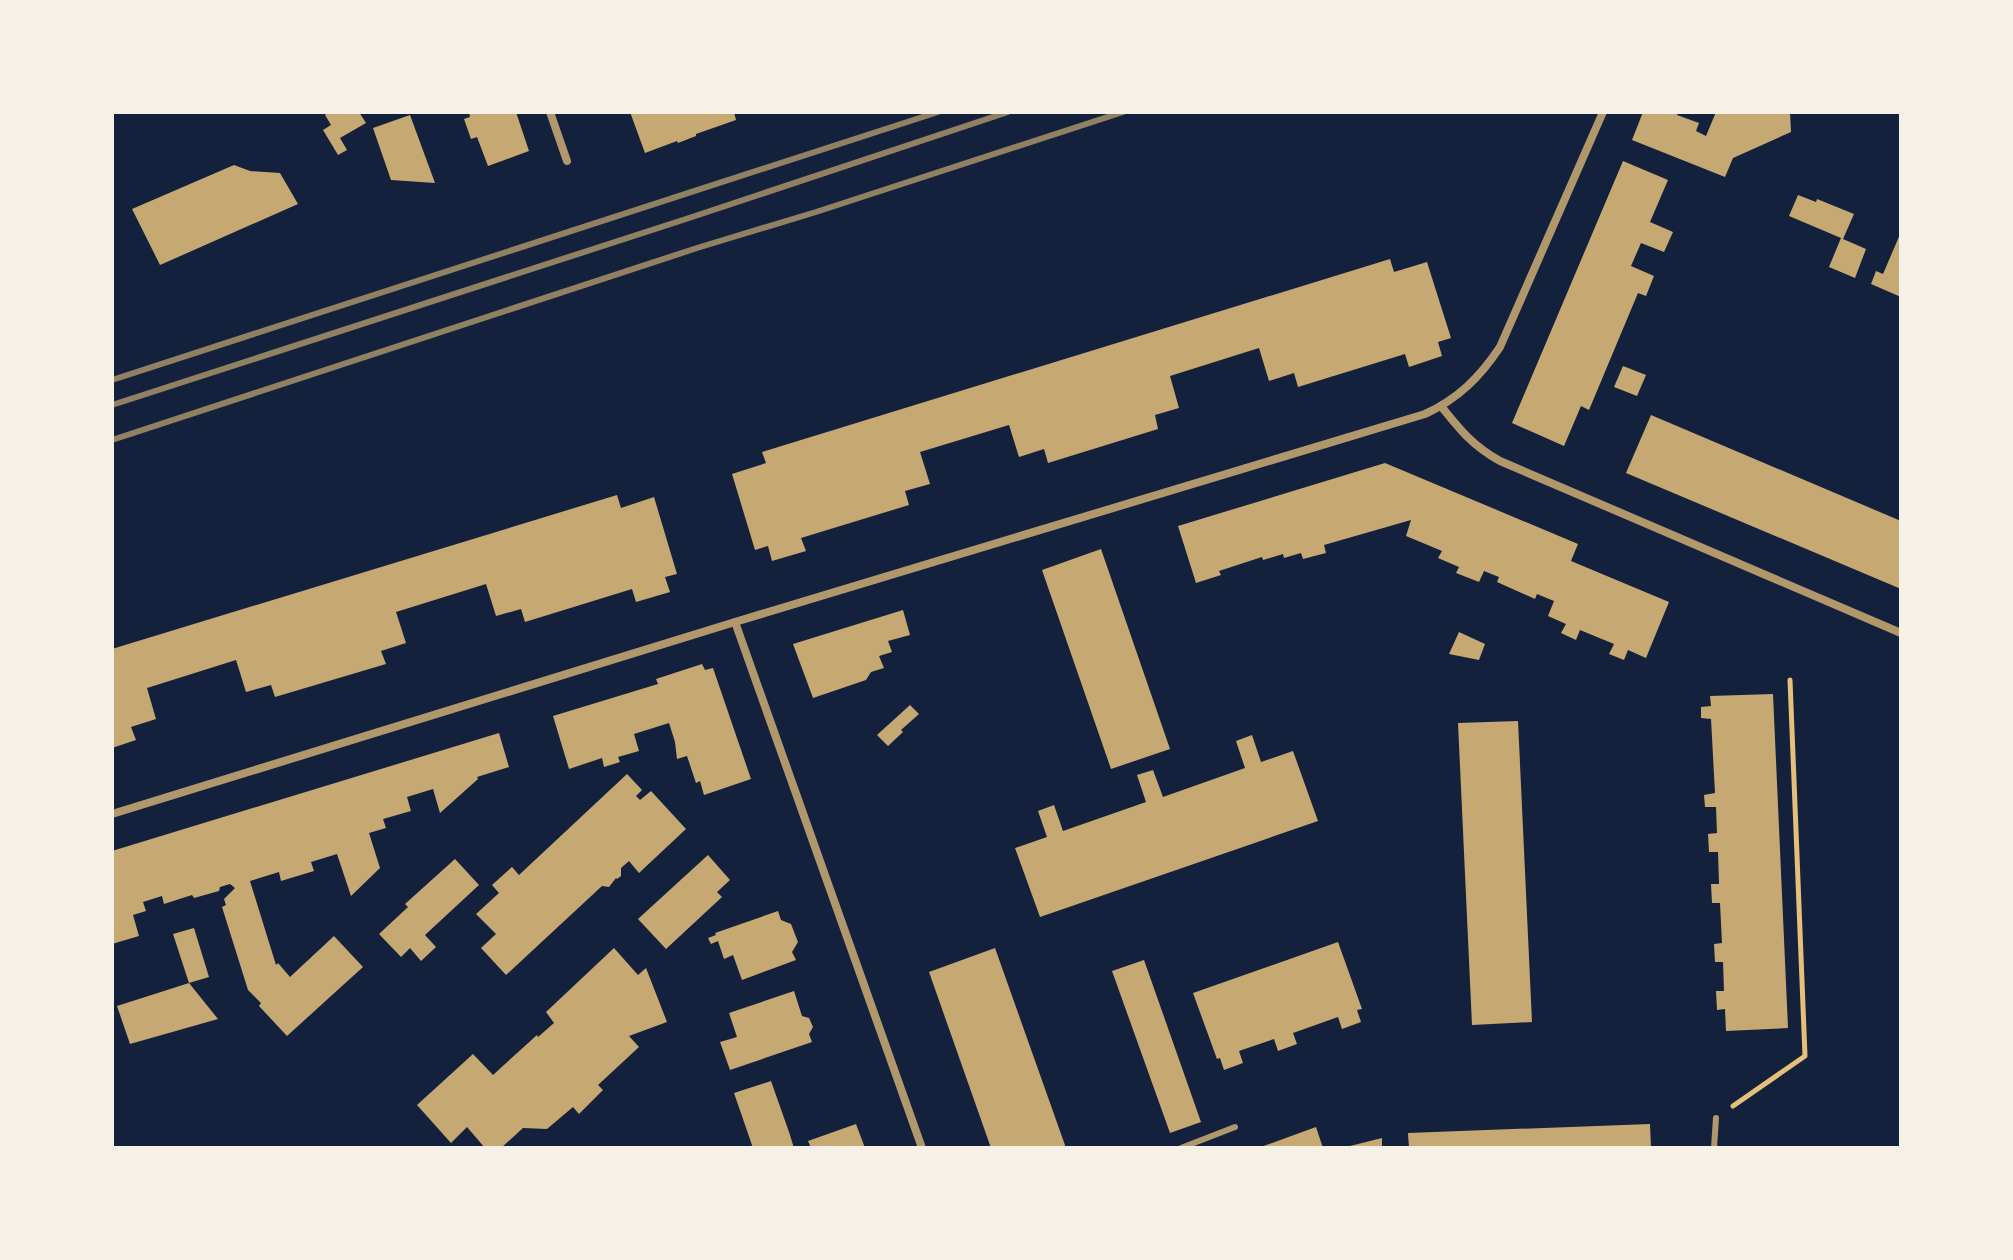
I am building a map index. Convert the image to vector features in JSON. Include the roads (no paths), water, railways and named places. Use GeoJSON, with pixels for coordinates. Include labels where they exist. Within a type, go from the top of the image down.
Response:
{"type":"FeatureCollection","features":[{"type":"Feature","properties":{"kind":"street"},"geometry":{"type":"LineString","coordinates":[[550,112],[567,161]]}},
{"type":"Feature","properties":{"kind":"street"},"geometry":{"type":"LineString","coordinates":[[112,814],[1404,421],[1441,406],[1458,396],[1487,368],[1500,347],[1603,112]]}},
{"type":"Feature","properties":{"kind":"street"},"geometry":{"type":"LineString","coordinates":[[1441,406],[1469,441],[1500,461],[1901,633]]}},
{"type":"Feature","properties":{"kind":"street"},"geometry":{"type":"LineString","coordinates":[[735,622],[922,1148]]}},
{"type":"Feature","properties":{"kind":"lane"},"geometry":{"type":"LineString","coordinates":[[1714,1148],[1716,1118]]}},
{"type":"Feature","properties":{"kind":"lane"},"geometry":{"type":"LineString","coordinates":[[1181,1148],[1235,1127]]}},
{"type":"Feature","properties":{"kind":"railway"},"geometry":{"type":"LineString","coordinates":[[112,380],[938,112]]}},
{"type":"Feature","properties":{"kind":"railway"},"geometry":{"type":"LineString","coordinates":[[112,405],[1008,112]]}},
{"type":"Feature","properties":{"kind":"railway"},"geometry":{"type":"LineString","coordinates":[[112,440],[1123,112]]}}]}
